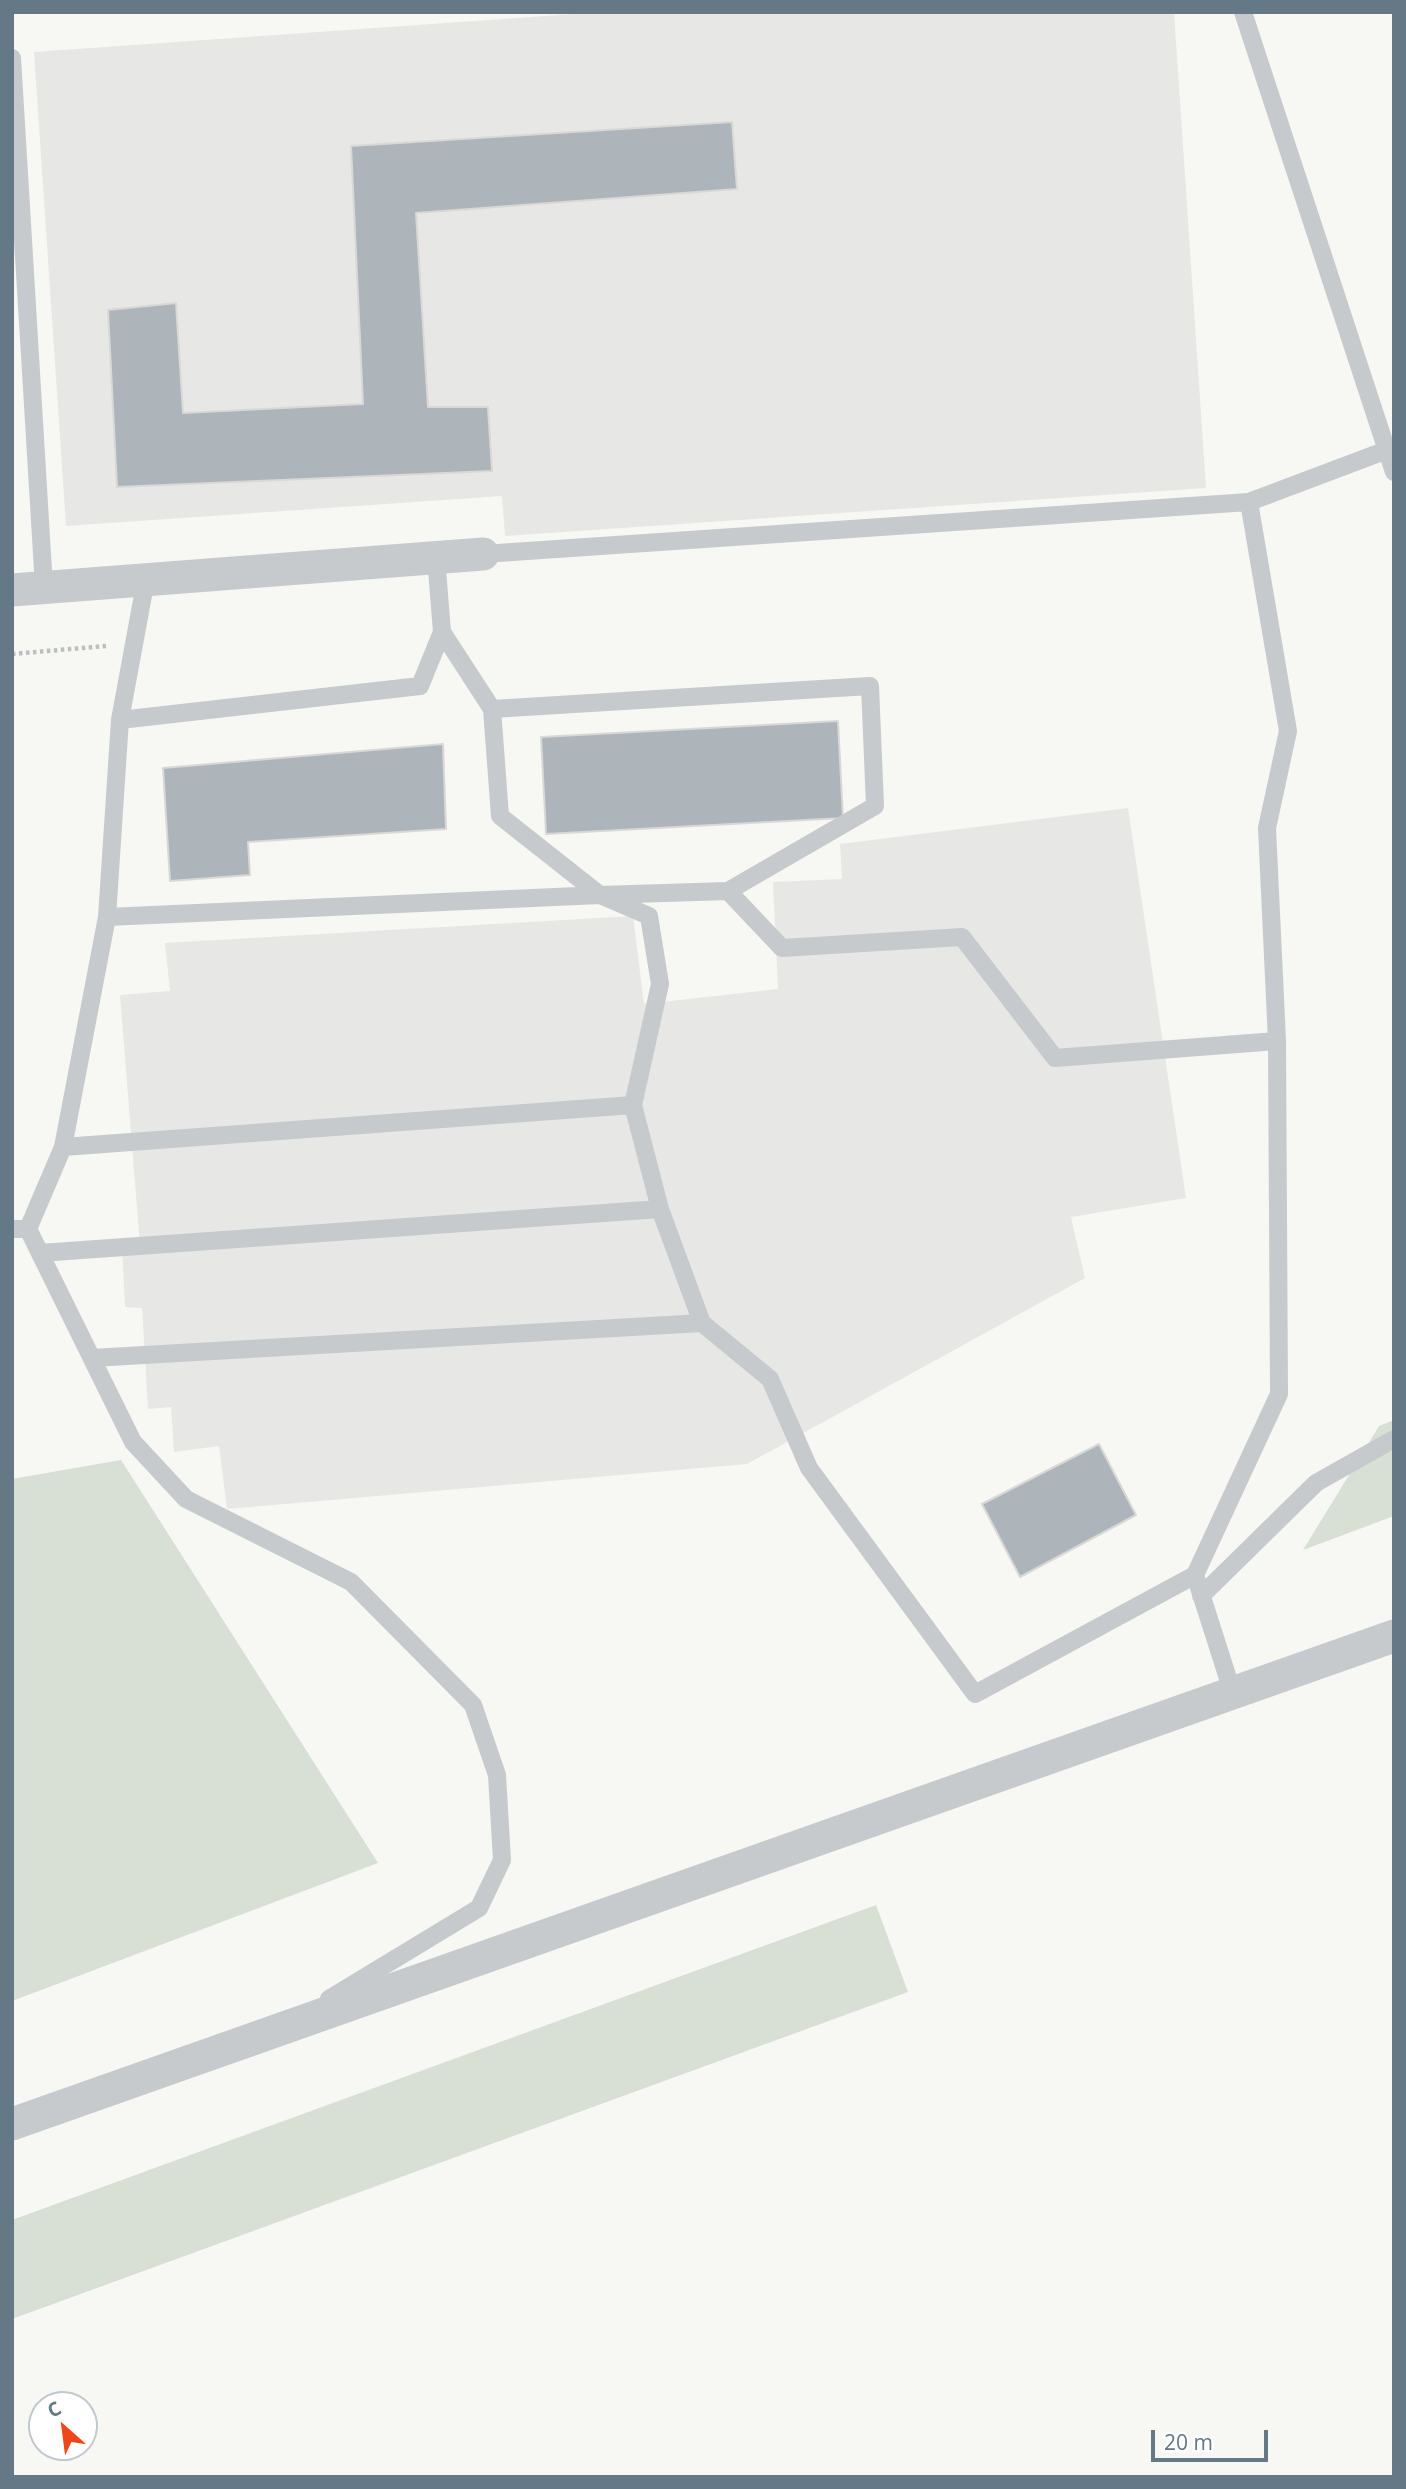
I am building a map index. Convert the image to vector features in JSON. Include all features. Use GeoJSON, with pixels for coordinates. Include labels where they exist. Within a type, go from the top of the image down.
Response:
{"type":"FeatureCollection","features":[{"type":"Feature","properties":{"kind":"street"},"geometry":{"type":"LineString","coordinates":[[28,589],[483,554]]}},
{"type":"Feature","properties":{"kind":"street"},"geometry":{"type":"LineString","coordinates":[[12,2124],[1394,1636]]}},
{"type":"Feature","properties":{"kind":"lane"},"geometry":{"type":"LineString","coordinates":[[1243,12],[1394,472]]}},
{"type":"Feature","properties":{"kind":"lane"},"geometry":{"type":"LineString","coordinates":[[12,58],[28,589]]}},
{"type":"Feature","properties":{"kind":"lane"},"geometry":{"type":"LineString","coordinates":[[483,554],[1249,502],[1387,450]]}},
{"type":"Feature","properties":{"kind":"lane"},"geometry":{"type":"LineString","coordinates":[[442,632],[492,709],[500,816],[600,895],[649,916],[660,984],[634,1105],[660,1209],[702,1323],[770,1380],[809,1468],[975,1694],[1195,1575],[1279,1394],[1277,1041],[1268,828],[1288,731],[1249,502]]}},
{"type":"Feature","properties":{"kind":"lane"},"geometry":{"type":"LineString","coordinates":[[120,720],[420,686],[442,632],[436,557]]}},
{"type":"Feature","properties":{"kind":"lane"},"geometry":{"type":"LineString","coordinates":[[146,579],[120,720],[107,916],[63,1147],[20,1229],[40,1253],[133,1442],[186,1499],[351,1582],[473,1705],[497,1775],[502,1860],[478,1908],[274,2032]]}},
{"type":"Feature","properties":{"kind":"lane"},"geometry":{"type":"LineString","coordinates":[[107,916],[728,891],[875,806],[870,686],[492,709]]}},
{"type":"Feature","properties":{"kind":"lane"},"geometry":{"type":"LineString","coordinates":[[728,891],[782,948],[962,937],[1055,1058],[1277,1041]]}},
{"type":"Feature","properties":{"kind":"lane"},"geometry":{"type":"LineString","coordinates":[[63,1147],[634,1105]]}},
{"type":"Feature","properties":{"kind":"lane"},"geometry":{"type":"LineString","coordinates":[[40,1253],[660,1209]]}},
{"type":"Feature","properties":{"kind":"lane"},"geometry":{"type":"LineString","coordinates":[[92,1358],[702,1323]]}},
{"type":"Feature","properties":{"kind":"lane"},"geometry":{"type":"LineString","coordinates":[[1201,1596],[1316,1483],[1394,1439]]}},
{"type":"Feature","properties":{"kind":"lane"},"geometry":{"type":"LineString","coordinates":[[1195,1575],[1233,1694]]}},
{"type":"Feature","properties":{"kind":"path"},"geometry":{"type":"LineString","coordinates":[[12,654],[135,644]]}},
{"type":"Feature","properties":{"kind":"shaded area"},"geometry":{"type":"Polygon","coordinates":[[[602,12],[1174,12],[1206,488],[505,536],[502,496],[66,526],[34,52],[602,12]]]}},
{"type":"Feature","properties":{"kind":"shaded area"},"geometry":{"type":"Polygon","coordinates":[[[1128,808],[1186,1198],[1071,1217],[1085,1278],[747,1464],[227,1509],[219,1446],[174,1452],[171,1407],[148,1409],[142,1308],[125,1307],[122,1246],[140,1245],[120,995],[170,991],[165,943],[633,916],[644,1004],[778,989],[773,882],[842,879],[840,844],[1128,808]]]}},
{"type":"Feature","properties":{"kind":"shaded area"},"geometry":{"type":"Polygon","coordinates":[[[1394,1420],[1394,1516],[1303,1550],[1379,1426],[1394,1420]]]}},
{"type":"Feature","properties":{"kind":"shaded area"},"geometry":{"type":"Polygon","coordinates":[[[121,1460],[378,1863],[12,2001],[12,1479],[121,1460]]]}},
{"type":"Feature","properties":{"kind":"shaded area"},"geometry":{"type":"Polygon","coordinates":[[[876,1905],[908,1992],[12,2319],[12,2220],[876,1905]]]}},
{"type":"Feature","properties":{"kind":"building"},"geometry":{"type":"Polygon","coordinates":[[[732,122],[737,189],[416,213],[428,407],[488,407],[492,471],[117,487],[108,310],[176,303],[183,413],[363,404],[351,146],[732,122]]]}},
{"type":"Feature","properties":{"kind":"building"},"geometry":{"type":"Polygon","coordinates":[[[838,721],[843,818],[546,834],[541,737],[838,721]]]}},
{"type":"Feature","properties":{"kind":"building"},"geometry":{"type":"Polygon","coordinates":[[[443,744],[446,829],[248,842],[250,875],[170,881],[163,768],[443,744]]]}},
{"type":"Feature","properties":{"kind":"building"},"geometry":{"type":"Polygon","coordinates":[[[1099,1444],[1136,1515],[1020,1577],[982,1504],[1099,1444]]]}}]}
